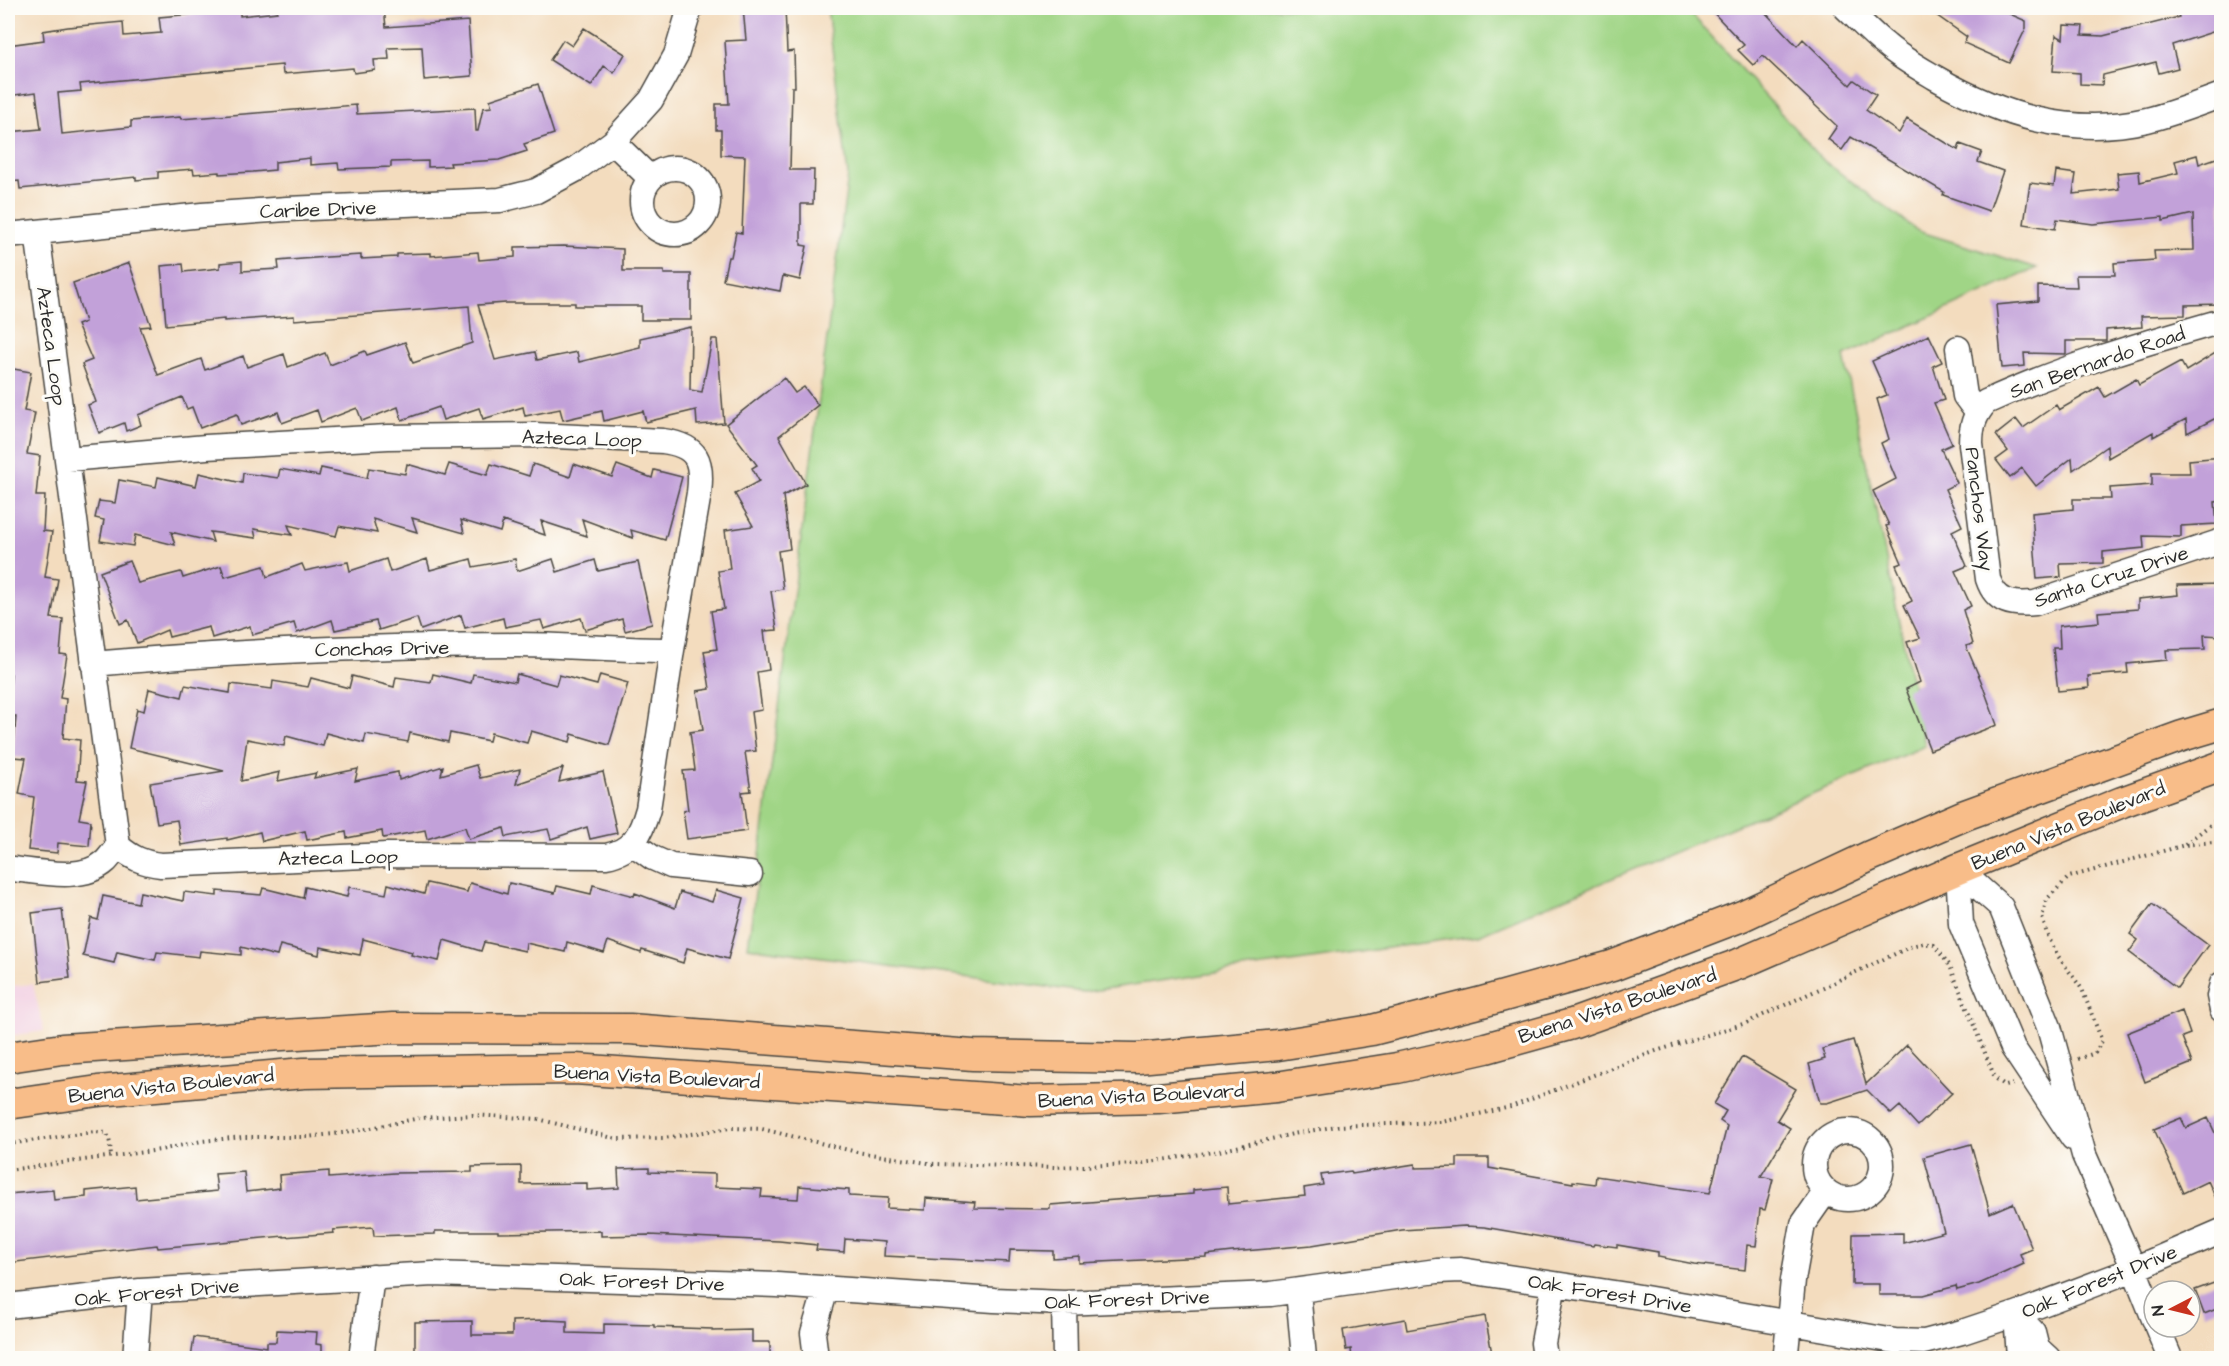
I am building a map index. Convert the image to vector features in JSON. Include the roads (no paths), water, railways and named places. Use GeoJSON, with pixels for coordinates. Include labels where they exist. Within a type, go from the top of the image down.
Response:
{"type":"FeatureCollection","features":[{"type":"Feature","properties":{"kind":"main road","name":"Buena Vista Boulevard"},"geometry":{"type":"LineString","coordinates":[[8,1057],[62,1049],[393,1028],[630,1029],[973,1055],[1126,1058],[1278,1045],[1372,1029],[1482,1002],[1612,966],[1742,916],[1939,826],[2182,736],[2222,724]]}},
{"type":"Feature","properties":{"kind":"main road","name":"Buena Vista Boulevard"},"geometry":{"type":"LineString","coordinates":[[8,1104],[98,1091],[304,1072],[575,1069],[1031,1101],[1158,1098],[1276,1087],[1397,1068],[1486,1048],[1572,1024],[1738,964],[1958,869],[2122,802],[2222,766]]}},
{"type":"Feature","properties":{"kind":"main road"},"geometry":{"type":"LineString","coordinates":[[1939,826],[1958,869]]}},
{"type":"Feature","properties":{"kind":"street","name":"Caribe Drive"},"geometry":{"type":"LineString","coordinates":[[8,235],[202,215],[286,209],[377,207],[500,200],[536,191],[575,170],[613,142],[651,100],[676,55],[690,8]]}},
{"type":"Feature","properties":{"kind":"street"},"geometry":{"type":"LineString","coordinates":[[1846,8],[1887,46],[1919,68],[1957,90],[2001,110],[2036,121],[2074,126],[2111,125],[2148,120],[2222,95]]}},
{"type":"Feature","properties":{"kind":"street"},"geometry":{"type":"LineString","coordinates":[[613,142],[650,178]]}},
{"type":"Feature","properties":{"kind":"street","name":"Azteca Loop"},"geometry":{"type":"LineString","coordinates":[[37,232],[118,846],[128,855],[143,863],[161,865],[387,855],[606,856],[619,854],[632,843],[644,825],[701,477],[699,462],[691,450],[680,444],[535,435],[399,437],[206,447],[68,459]]}},
{"type":"Feature","properties":{"kind":"street","name":"San Bernardo Road"},"geometry":{"type":"LineString","coordinates":[[1977,412],[1986,402],[2062,370],[2136,345],[2222,321]]}},
{"type":"Feature","properties":{"kind":"street"},"geometry":{"type":"LineString","coordinates":[[1958,348],[1965,396],[1977,412]]}},
{"type":"Feature","properties":{"kind":"street","name":"Panchos Way"},"geometry":{"type":"LineString","coordinates":[[1977,412],[1971,427],[1971,444],[1988,579],[1992,591],[2001,599]]}},
{"type":"Feature","properties":{"kind":"street","name":"Santa Cruz Drive"},"geometry":{"type":"LineString","coordinates":[[2001,599],[2015,604],[2035,603],[2222,541]]}},
{"type":"Feature","properties":{"kind":"street","name":"Conchas Drive"},"geometry":{"type":"LineString","coordinates":[[93,664],[255,651],[352,648],[519,645],[672,650]]}},
{"type":"Feature","properties":{"kind":"street"},"geometry":{"type":"LineString","coordinates":[[632,843],[671,866],[750,874]]}},
{"type":"Feature","properties":{"kind":"street"},"geometry":{"type":"LineString","coordinates":[[13,869],[66,873],[86,872],[105,862],[118,846]]}},
{"type":"Feature","properties":{"kind":"street"},"geometry":{"type":"LineString","coordinates":[[1958,869],[1961,924],[2013,1048],[2084,1155]]}},
{"type":"Feature","properties":{"kind":"street"},"geometry":{"type":"LineString","coordinates":[[1958,869],[2001,908],[2049,1027],[2084,1155],[2142,1289]]}},
{"type":"Feature","properties":{"kind":"street"},"geometry":{"type":"LineString","coordinates":[[2222,984],[2219,996],[2222,1010]]}},
{"type":"Feature","properties":{"kind":"street"},"geometry":{"type":"LineString","coordinates":[[1787,1359],[1793,1280],[1803,1224],[1826,1191]]}},
{"type":"Feature","properties":{"kind":"street","name":"Oak Forest Drive"},"geometry":{"type":"LineString","coordinates":[[8,1306],[140,1291],[433,1274],[777,1286],[1064,1303],[1271,1294],[1453,1271],[1554,1284],[1895,1341],[1924,1342],[2016,1314],[2134,1269],[2222,1231]]}},
{"type":"Feature","properties":{"kind":"street"},"geometry":{"type":"LineString","coordinates":[[361,1359],[372,1277]]}},
{"type":"Feature","properties":{"kind":"street"},"geometry":{"type":"LineString","coordinates":[[1545,1359],[1543,1343],[1554,1284]]}},
{"type":"Feature","properties":{"kind":"street"},"geometry":{"type":"LineString","coordinates":[[816,1359],[813,1333],[826,1289]]}},
{"type":"Feature","properties":{"kind":"street"},"geometry":{"type":"LineString","coordinates":[[135,1359],[140,1291]]}},
{"type":"Feature","properties":{"kind":"street"},"geometry":{"type":"LineString","coordinates":[[1298,1291],[1304,1359]]}},
{"type":"Feature","properties":{"kind":"street"},"geometry":{"type":"LineString","coordinates":[[1064,1303],[1065,1359]]}},
{"type":"Feature","properties":{"kind":"street"},"geometry":{"type":"LineString","coordinates":[[2016,1314],[2019,1359]]}},
{"type":"Feature","properties":{"kind":"street"},"geometry":{"type":"LineString","coordinates":[[2016,1314],[2032,1332],[2037,1348],[2048,1359]]}},
{"type":"Feature","properties":{"kind":"street"},"geometry":{"type":"LineString","coordinates":[[2162,1339],[2170,1359]]}}]}
